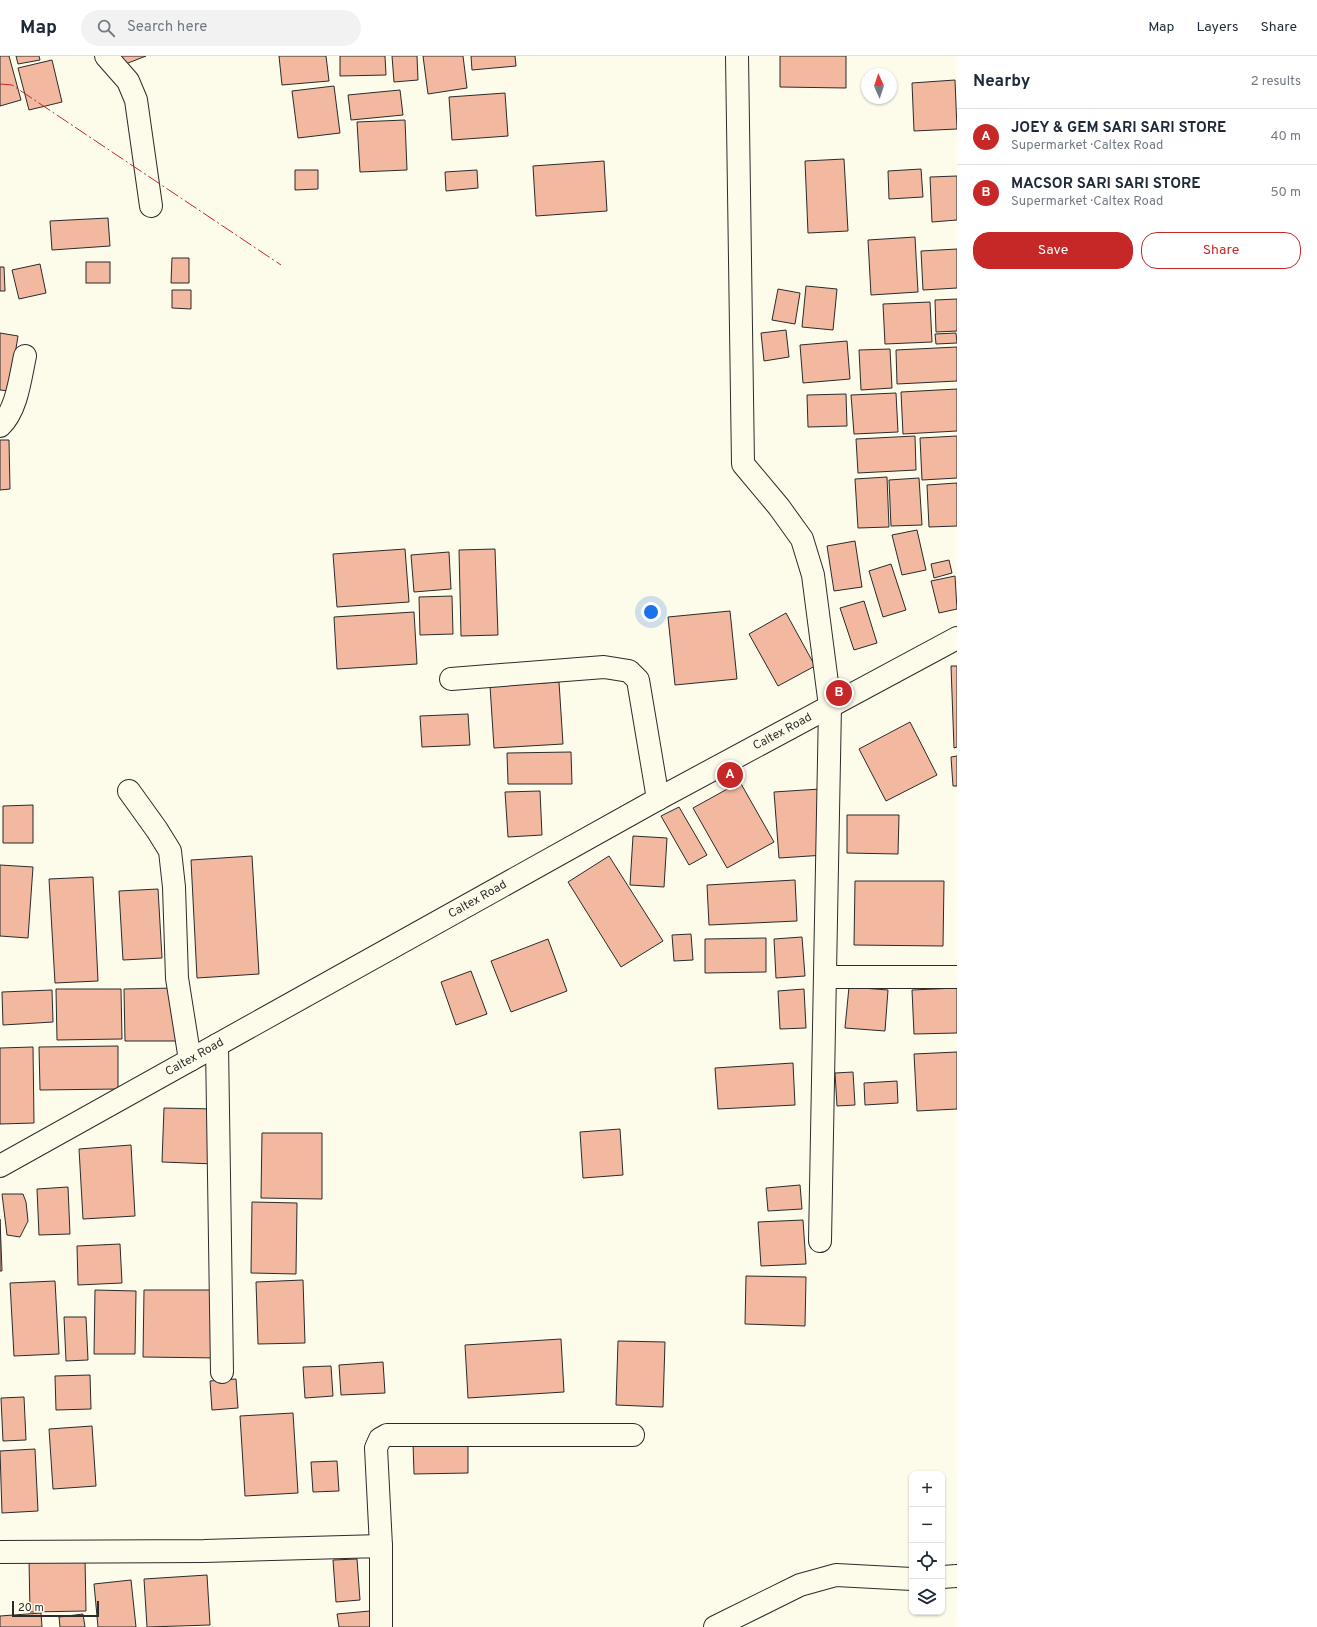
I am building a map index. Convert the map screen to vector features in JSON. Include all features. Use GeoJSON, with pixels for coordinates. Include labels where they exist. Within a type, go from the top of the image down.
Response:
{"type":"FeatureCollection","features":[{"type":"Feature","properties":{"kind":"street"},"geometry":{"type":"LineString","coordinates":[[106,56],[128,81],[136,100],[151,206]]}},
{"type":"Feature","properties":{"kind":"street"},"geometry":{"type":"LineString","coordinates":[[736,56],[741,452],[743,464],[779,507],[802,539],[813,575],[830,706],[820,1241]]}},
{"type":"Feature","properties":{"kind":"street"},"geometry":{"type":"LineString","coordinates":[[0,426],[6,420],[16,394],[26,356]]}},
{"type":"Feature","properties":{"kind":"street","name":"Caltex Road"},"geometry":{"type":"LineString","coordinates":[[0,1166],[658,799],[957,638]]}},
{"type":"Feature","properties":{"kind":"street"},"geometry":{"type":"LineString","coordinates":[[451,679],[604,667],[629,671],[638,680],[658,799]]}},
{"type":"Feature","properties":{"kind":"street"},"geometry":{"type":"LineString","coordinates":[[129,791],[170,851],[174,887],[177,978],[190,1060]]}},
{"type":"Feature","properties":{"kind":"street"},"geometry":{"type":"LineString","coordinates":[[825,977],[957,977]]}},
{"type":"Feature","properties":{"kind":"street"},"geometry":{"type":"LineString","coordinates":[[217,1045],[222,1372]]}},
{"type":"Feature","properties":{"kind":"street"},"geometry":{"type":"LineString","coordinates":[[381,1627],[381,1546],[376,1448],[380,1439],[387,1435],[633,1435]]}},
{"type":"Feature","properties":{"kind":"street"},"geometry":{"type":"LineString","coordinates":[[0,1552],[204,1551],[381,1546]]}},
{"type":"Feature","properties":{"kind":"street"},"geometry":{"type":"LineString","coordinates":[[715,1627],[800,1585],[836,1575],[909,1579]]}},
{"type":"Feature","properties":{"kind":"street"},"geometry":{"type":"LineString","coordinates":[[945,1577],[957,1576]]}},
{"type":"Feature","properties":{"kind":"building"},"geometry":{"type":"Polygon","coordinates":[[[0,56],[9,56],[21,100],[0,106],[0,56]]]}},
{"type":"Feature","properties":{"kind":"building"},"geometry":{"type":"Polygon","coordinates":[[[16,56],[39,56],[40,60],[18,64],[16,56]]]}},
{"type":"Feature","properties":{"kind":"building"},"geometry":{"type":"Polygon","coordinates":[[[120,56],[146,56],[123,65],[120,56]]]}},
{"type":"Feature","properties":{"kind":"building"},"geometry":{"type":"Polygon","coordinates":[[[279,56],[326,56],[329,81],[282,85],[279,56]]]}},
{"type":"Feature","properties":{"kind":"building"},"geometry":{"type":"Polygon","coordinates":[[[340,56],[385,56],[386,75],[340,76],[340,56]]]}},
{"type":"Feature","properties":{"kind":"building"},"geometry":{"type":"Polygon","coordinates":[[[392,56],[417,56],[418,80],[394,82],[392,56]]]}},
{"type":"Feature","properties":{"kind":"building"},"geometry":{"type":"Polygon","coordinates":[[[423,56],[463,56],[467,88],[428,94],[423,56]]]}},
{"type":"Feature","properties":{"kind":"building"},"geometry":{"type":"Polygon","coordinates":[[[471,56],[515,56],[516,66],[472,70],[471,56]]]}},
{"type":"Feature","properties":{"kind":"building"},"geometry":{"type":"Polygon","coordinates":[[[780,56],[846,56],[846,88],[780,87],[780,56]]]}},
{"type":"Feature","properties":{"kind":"building"},"geometry":{"type":"Polygon","coordinates":[[[52,60],[62,102],[29,110],[18,68],[52,60]]]}},
{"type":"Feature","properties":{"kind":"building"},"geometry":{"type":"Polygon","coordinates":[[[955,80],[957,129],[914,131],[912,83],[955,80]]]}},
{"type":"Feature","properties":{"kind":"building"},"geometry":{"type":"Polygon","coordinates":[[[334,86],[340,133],[298,138],[292,91],[334,86]]]}},
{"type":"Feature","properties":{"kind":"building"},"geometry":{"type":"Polygon","coordinates":[[[400,90],[403,115],[351,120],[348,95],[400,90]]]}},
{"type":"Feature","properties":{"kind":"building"},"geometry":{"type":"Polygon","coordinates":[[[505,93],[508,136],[452,140],[449,97],[505,93]]]}},
{"type":"Feature","properties":{"kind":"building"},"geometry":{"type":"Polygon","coordinates":[[[405,120],[407,170],[360,172],[357,122],[405,120]]]}},
{"type":"Feature","properties":{"kind":"building"},"geometry":{"type":"Polygon","coordinates":[[[844,159],[848,231],[808,233],[805,161],[844,159]]]}},
{"type":"Feature","properties":{"kind":"building"},"geometry":{"type":"Polygon","coordinates":[[[604,161],[607,211],[536,216],[533,166],[604,161]]]}},
{"type":"Feature","properties":{"kind":"building"},"geometry":{"type":"Polygon","coordinates":[[[921,169],[923,197],[889,199],[888,171],[921,169]]]}},
{"type":"Feature","properties":{"kind":"building"},"geometry":{"type":"Polygon","coordinates":[[[295,170],[318,170],[318,189],[295,190],[295,170]]]}},
{"type":"Feature","properties":{"kind":"building"},"geometry":{"type":"Polygon","coordinates":[[[477,170],[478,188],[446,191],[445,172],[477,170]]]}},
{"type":"Feature","properties":{"kind":"building"},"geometry":{"type":"Polygon","coordinates":[[[957,176],[957,220],[932,222],[930,177],[957,176]]]}},
{"type":"Feature","properties":{"kind":"building"},"geometry":{"type":"Polygon","coordinates":[[[108,218],[110,246],[52,250],[50,221],[108,218]]]}},
{"type":"Feature","properties":{"kind":"building"},"geometry":{"type":"Polygon","coordinates":[[[915,237],[918,292],[871,295],[868,240],[915,237]]]}},
{"type":"Feature","properties":{"kind":"building"},"geometry":{"type":"Polygon","coordinates":[[[957,249],[957,288],[923,290],[921,251],[957,249]]]}},
{"type":"Feature","properties":{"kind":"building"},"geometry":{"type":"Polygon","coordinates":[[[172,258],[189,258],[189,283],[171,283],[172,258]]]}},
{"type":"Feature","properties":{"kind":"building"},"geometry":{"type":"Polygon","coordinates":[[[86,262],[110,262],[110,283],[86,283],[86,262]]]}},
{"type":"Feature","properties":{"kind":"building"},"geometry":{"type":"Polygon","coordinates":[[[40,264],[46,293],[19,299],[12,270],[40,264]]]}},
{"type":"Feature","properties":{"kind":"building"},"geometry":{"type":"Polygon","coordinates":[[[0,267],[4,267],[5,291],[0,291],[0,267]]]}},
{"type":"Feature","properties":{"kind":"building"},"geometry":{"type":"Polygon","coordinates":[[[806,286],[837,289],[833,330],[802,327],[806,286]]]}},
{"type":"Feature","properties":{"kind":"building"},"geometry":{"type":"Polygon","coordinates":[[[778,289],[800,293],[795,324],[772,320],[778,289]]]}},
{"type":"Feature","properties":{"kind":"building"},"geometry":{"type":"Polygon","coordinates":[[[172,290],[191,290],[191,309],[172,308],[172,290]]]}},
{"type":"Feature","properties":{"kind":"building"},"geometry":{"type":"Polygon","coordinates":[[[957,299],[957,331],[936,332],[935,300],[957,299]]]}},
{"type":"Feature","properties":{"kind":"building"},"geometry":{"type":"Polygon","coordinates":[[[930,302],[932,342],[885,344],[883,304],[930,302]]]}},
{"type":"Feature","properties":{"kind":"building"},"geometry":{"type":"Polygon","coordinates":[[[786,330],[789,357],[764,361],[761,333],[786,330]]]}},
{"type":"Feature","properties":{"kind":"building"},"geometry":{"type":"Polygon","coordinates":[[[0,333],[18,336],[9,391],[0,390],[0,333]]]}},
{"type":"Feature","properties":{"kind":"building"},"geometry":{"type":"Polygon","coordinates":[[[956,333],[957,343],[936,344],[935,334],[956,333]]]}},
{"type":"Feature","properties":{"kind":"building"},"geometry":{"type":"Polygon","coordinates":[[[847,341],[850,379],[803,383],[800,345],[847,341]]]}},
{"type":"Feature","properties":{"kind":"building"},"geometry":{"type":"Polygon","coordinates":[[[957,347],[957,381],[897,384],[896,350],[957,347]]]}},
{"type":"Feature","properties":{"kind":"building"},"geometry":{"type":"Polygon","coordinates":[[[890,349],[892,388],[861,390],[859,350],[890,349]]]}},
{"type":"Feature","properties":{"kind":"building"},"geometry":{"type":"Polygon","coordinates":[[[957,389],[957,431],[903,434],[901,392],[957,389]]]}},
{"type":"Feature","properties":{"kind":"building"},"geometry":{"type":"Polygon","coordinates":[[[896,393],[898,432],[854,434],[851,395],[896,393]]]}},
{"type":"Feature","properties":{"kind":"building"},"geometry":{"type":"Polygon","coordinates":[[[846,394],[847,426],[808,427],[807,395],[846,394]]]}},
{"type":"Feature","properties":{"kind":"building"},"geometry":{"type":"Polygon","coordinates":[[[915,436],[916,470],[858,473],[856,439],[915,436]]]}},
{"type":"Feature","properties":{"kind":"building"},"geometry":{"type":"Polygon","coordinates":[[[957,436],[957,478],[922,480],[920,438],[957,436]]]}},
{"type":"Feature","properties":{"kind":"building"},"geometry":{"type":"Polygon","coordinates":[[[0,440],[9,440],[10,489],[0,490],[0,440]]]}},
{"type":"Feature","properties":{"kind":"building"},"geometry":{"type":"Polygon","coordinates":[[[887,477],[889,527],[858,528],[855,479],[887,477]]]}},
{"type":"Feature","properties":{"kind":"building"},"geometry":{"type":"Polygon","coordinates":[[[919,478],[922,525],[891,526],[889,480],[919,478]]]}},
{"type":"Feature","properties":{"kind":"building"},"geometry":{"type":"Polygon","coordinates":[[[957,483],[957,526],[929,527],[927,485],[957,483]]]}},
{"type":"Feature","properties":{"kind":"building"},"geometry":{"type":"Polygon","coordinates":[[[917,530],[926,570],[902,575],[892,535],[917,530]]]}},
{"type":"Feature","properties":{"kind":"building"},"geometry":{"type":"Polygon","coordinates":[[[855,541],[862,587],[834,591],[827,546],[855,541]]]}},
{"type":"Feature","properties":{"kind":"building"},"geometry":{"type":"Polygon","coordinates":[[[405,549],[409,602],[337,607],[333,554],[405,549]]]}},
{"type":"Feature","properties":{"kind":"building"},"geometry":{"type":"Polygon","coordinates":[[[495,549],[498,635],[461,636],[459,550],[495,549]]]}},
{"type":"Feature","properties":{"kind":"building"},"geometry":{"type":"Polygon","coordinates":[[[449,552],[451,589],[414,592],[411,555],[449,552]]]}},
{"type":"Feature","properties":{"kind":"building"},"geometry":{"type":"Polygon","coordinates":[[[949,560],[952,573],[934,578],[931,564],[949,560]]]}},
{"type":"Feature","properties":{"kind":"building"},"geometry":{"type":"Polygon","coordinates":[[[891,564],[906,610],[883,617],[869,571],[891,564]]]}},
{"type":"Feature","properties":{"kind":"building"},"geometry":{"type":"Polygon","coordinates":[[[955,576],[957,609],[939,613],[931,581],[955,576]]]}},
{"type":"Feature","properties":{"kind":"building"},"geometry":{"type":"Polygon","coordinates":[[[452,596],[453,634],[420,635],[419,597],[452,596]]]}},
{"type":"Feature","properties":{"kind":"building"},"geometry":{"type":"Polygon","coordinates":[[[864,601],[877,643],[854,650],[840,608],[864,601]]]}},
{"type":"Feature","properties":{"kind":"building"},"geometry":{"type":"Polygon","coordinates":[[[730,611],[737,679],[675,685],[668,617],[730,611]]]}},
{"type":"Feature","properties":{"kind":"building"},"geometry":{"type":"Polygon","coordinates":[[[414,612],[417,664],[337,669],[334,617],[414,612]]]}},
{"type":"Feature","properties":{"kind":"building"},"geometry":{"type":"Polygon","coordinates":[[[786,613],[815,666],[778,686],[749,634],[786,613]]]}},
{"type":"Feature","properties":{"kind":"building"},"geometry":{"type":"Polygon","coordinates":[[[951,666],[957,666],[957,747],[954,748],[951,666]]]}},
{"type":"Feature","properties":{"kind":"building"},"geometry":{"type":"Polygon","coordinates":[[[559,682],[563,744],[494,748],[490,686],[559,682]]]}},
{"type":"Feature","properties":{"kind":"building"},"geometry":{"type":"Polygon","coordinates":[[[468,714],[470,745],[422,747],[420,716],[468,714]]]}},
{"type":"Feature","properties":{"kind":"building"},"geometry":{"type":"Polygon","coordinates":[[[910,722],[937,775],[886,801],[859,749],[910,722]]]}},
{"type":"Feature","properties":{"kind":"building"},"geometry":{"type":"Polygon","coordinates":[[[571,752],[572,784],[508,784],[507,753],[571,752]]]}},
{"type":"Feature","properties":{"kind":"building"},"geometry":{"type":"Polygon","coordinates":[[[957,756],[957,786],[953,786],[951,757],[957,756]]]}},
{"type":"Feature","properties":{"kind":"building"},"geometry":{"type":"Polygon","coordinates":[[[740,782],[774,842],[727,868],[693,808],[740,782]]]}},
{"type":"Feature","properties":{"kind":"building"},"geometry":{"type":"Polygon","coordinates":[[[820,789],[825,855],[779,858],[774,792],[820,789]]]}},
{"type":"Feature","properties":{"kind":"building"},"geometry":{"type":"Polygon","coordinates":[[[540,791],[542,835],[508,837],[505,792],[540,791]]]}},
{"type":"Feature","properties":{"kind":"building"},"geometry":{"type":"Polygon","coordinates":[[[33,805],[33,843],[3,843],[3,806],[33,805]]]}},
{"type":"Feature","properties":{"kind":"building"},"geometry":{"type":"Polygon","coordinates":[[[679,807],[707,855],[689,865],[661,816],[679,807]]]}},
{"type":"Feature","properties":{"kind":"building"},"geometry":{"type":"Polygon","coordinates":[[[847,815],[899,815],[898,854],[847,853],[847,815]]]}},
{"type":"Feature","properties":{"kind":"building"},"geometry":{"type":"Polygon","coordinates":[[[633,836],[667,838],[664,887],[630,885],[633,836]]]}},
{"type":"Feature","properties":{"kind":"building"},"geometry":{"type":"Polygon","coordinates":[[[252,856],[259,974],[197,978],[191,860],[252,856]]]}},
{"type":"Feature","properties":{"kind":"building"},"geometry":{"type":"Polygon","coordinates":[[[609,856],[663,941],[621,967],[568,882],[609,856]]]}},
{"type":"Feature","properties":{"kind":"building"},"geometry":{"type":"Polygon","coordinates":[[[0,865],[33,867],[28,938],[0,936],[0,865]]]}},
{"type":"Feature","properties":{"kind":"building"},"geometry":{"type":"Polygon","coordinates":[[[93,877],[98,981],[55,983],[49,879],[93,877]]]}},
{"type":"Feature","properties":{"kind":"building"},"geometry":{"type":"Polygon","coordinates":[[[795,880],[797,921],[709,925],[707,885],[795,880]]]}},
{"type":"Feature","properties":{"kind":"building"},"geometry":{"type":"Polygon","coordinates":[[[855,881],[944,881],[943,946],[854,945],[855,881]]]}},
{"type":"Feature","properties":{"kind":"building"},"geometry":{"type":"Polygon","coordinates":[[[158,889],[162,958],[123,960],[119,891],[158,889]]]}},
{"type":"Feature","properties":{"kind":"building"},"geometry":{"type":"Polygon","coordinates":[[[691,934],[693,960],[674,961],[672,935],[691,934]]]}},
{"type":"Feature","properties":{"kind":"building"},"geometry":{"type":"Polygon","coordinates":[[[802,937],[805,976],[776,978],[774,939],[802,937]]]}},
{"type":"Feature","properties":{"kind":"building"},"geometry":{"type":"Polygon","coordinates":[[[766,938],[766,972],[705,973],[705,939],[766,938]]]}},
{"type":"Feature","properties":{"kind":"building"},"geometry":{"type":"Polygon","coordinates":[[[548,939],[567,991],[511,1012],[491,961],[548,939]]]}},
{"type":"Feature","properties":{"kind":"building"},"geometry":{"type":"Polygon","coordinates":[[[471,971],[487,1014],[456,1025],[441,982],[471,971]]]}},
{"type":"Feature","properties":{"kind":"building"},"geometry":{"type":"Polygon","coordinates":[[[849,987],[888,990],[885,1031],[845,1028],[849,987]]]}},
{"type":"Feature","properties":{"kind":"building"},"geometry":{"type":"Polygon","coordinates":[[[177,988],[178,1041],[125,1041],[124,989],[177,988]]]}},
{"type":"Feature","properties":{"kind":"building"},"geometry":{"type":"Polygon","coordinates":[[[957,988],[957,1033],[914,1034],[912,990],[957,988]]]}},
{"type":"Feature","properties":{"kind":"building"},"geometry":{"type":"Polygon","coordinates":[[[56,989],[121,989],[122,1039],[57,1040],[56,989]]]}},
{"type":"Feature","properties":{"kind":"building"},"geometry":{"type":"Polygon","coordinates":[[[804,989],[806,1028],[780,1029],[778,991],[804,989]]]}},
{"type":"Feature","properties":{"kind":"building"},"geometry":{"type":"Polygon","coordinates":[[[52,990],[53,1022],[3,1025],[2,992],[52,990]]]}},
{"type":"Feature","properties":{"kind":"building"},"geometry":{"type":"Polygon","coordinates":[[[118,1046],[118,1089],[40,1090],[39,1047],[118,1046]]]}},
{"type":"Feature","properties":{"kind":"building"},"geometry":{"type":"Polygon","coordinates":[[[33,1047],[34,1123],[0,1124],[0,1048],[33,1047]]]}},
{"type":"Feature","properties":{"kind":"building"},"geometry":{"type":"Polygon","coordinates":[[[957,1052],[957,1109],[917,1111],[914,1054],[957,1052]]]}},
{"type":"Feature","properties":{"kind":"building"},"geometry":{"type":"Polygon","coordinates":[[[793,1063],[795,1105],[718,1109],[715,1068],[793,1063]]]}},
{"type":"Feature","properties":{"kind":"building"},"geometry":{"type":"Polygon","coordinates":[[[853,1072],[855,1105],[837,1106],[835,1073],[853,1072]]]}},
{"type":"Feature","properties":{"kind":"building"},"geometry":{"type":"Polygon","coordinates":[[[897,1081],[898,1103],[865,1105],[864,1083],[897,1081]]]}},
{"type":"Feature","properties":{"kind":"building"},"geometry":{"type":"Polygon","coordinates":[[[164,1108],[216,1109],[215,1164],[162,1162],[164,1108]]]}},
{"type":"Feature","properties":{"kind":"building"},"geometry":{"type":"Polygon","coordinates":[[[620,1129],[623,1175],[583,1178],[580,1132],[620,1129]]]}},
{"type":"Feature","properties":{"kind":"building"},"geometry":{"type":"Polygon","coordinates":[[[262,1133],[322,1133],[322,1199],[261,1198],[262,1133]]]}},
{"type":"Feature","properties":{"kind":"building"},"geometry":{"type":"Polygon","coordinates":[[[131,1145],[135,1216],[83,1219],[79,1149],[131,1145]]]}},
{"type":"Feature","properties":{"kind":"building"},"geometry":{"type":"Polygon","coordinates":[[[800,1185],[802,1209],[768,1211],[766,1188],[800,1185]]]}},
{"type":"Feature","properties":{"kind":"building"},"geometry":{"type":"Polygon","coordinates":[[[68,1187],[70,1234],[39,1235],[37,1189],[68,1187]]]}},
{"type":"Feature","properties":{"kind":"building"},"geometry":{"type":"Polygon","coordinates":[[[2,1194],[23,1194],[26,1202],[28,1221],[20,1237],[7,1235],[2,1194]]]}},
{"type":"Feature","properties":{"kind":"building"},"geometry":{"type":"Polygon","coordinates":[[[252,1202],[297,1203],[296,1274],[251,1273],[252,1202]]]}},
{"type":"Feature","properties":{"kind":"building"},"geometry":{"type":"Polygon","coordinates":[[[0,1219],[2,1271],[0,1271],[0,1219]]]}},
{"type":"Feature","properties":{"kind":"building"},"geometry":{"type":"Polygon","coordinates":[[[803,1220],[806,1264],[761,1266],[758,1222],[803,1220]]]}},
{"type":"Feature","properties":{"kind":"building"},"geometry":{"type":"Polygon","coordinates":[[[120,1244],[122,1283],[78,1285],[77,1246],[120,1244]]]}},
{"type":"Feature","properties":{"kind":"building"},"geometry":{"type":"Polygon","coordinates":[[[746,1276],[806,1277],[805,1326],[745,1324],[746,1276]]]}},
{"type":"Feature","properties":{"kind":"building"},"geometry":{"type":"Polygon","coordinates":[[[303,1280],[305,1343],[258,1344],[256,1282],[303,1280]]]}},
{"type":"Feature","properties":{"kind":"building"},"geometry":{"type":"Polygon","coordinates":[[[55,1281],[59,1354],[14,1356],[10,1283],[55,1281]]]}},
{"type":"Feature","properties":{"kind":"building"},"geometry":{"type":"Polygon","coordinates":[[[95,1290],[136,1291],[135,1354],[94,1354],[95,1290]]]}},
{"type":"Feature","properties":{"kind":"building"},"geometry":{"type":"Polygon","coordinates":[[[144,1290],[219,1290],[219,1358],[143,1357],[144,1290]]]}},
{"type":"Feature","properties":{"kind":"building"},"geometry":{"type":"Polygon","coordinates":[[[64,1317],[86,1317],[88,1360],[66,1361],[64,1317]]]}},
{"type":"Feature","properties":{"kind":"building"},"geometry":{"type":"Polygon","coordinates":[[[561,1339],[564,1392],[468,1398],[465,1345],[561,1339]]]}},
{"type":"Feature","properties":{"kind":"building"},"geometry":{"type":"Polygon","coordinates":[[[618,1341],[665,1342],[663,1407],[616,1405],[618,1341]]]}},
{"type":"Feature","properties":{"kind":"building"},"geometry":{"type":"Polygon","coordinates":[[[383,1362],[385,1393],[341,1395],[339,1365],[383,1362]]]}},
{"type":"Feature","properties":{"kind":"building"},"geometry":{"type":"Polygon","coordinates":[[[331,1366],[333,1396],[305,1398],[303,1367],[331,1366]]]}},
{"type":"Feature","properties":{"kind":"building"},"geometry":{"type":"Polygon","coordinates":[[[90,1375],[91,1409],[56,1410],[55,1376],[90,1375]]]}},
{"type":"Feature","properties":{"kind":"building"},"geometry":{"type":"Polygon","coordinates":[[[236,1379],[238,1408],[212,1410],[210,1381],[236,1379]]]}},
{"type":"Feature","properties":{"kind":"building"},"geometry":{"type":"Polygon","coordinates":[[[24,1397],[26,1440],[3,1441],[1,1398],[24,1397]]]}},
{"type":"Feature","properties":{"kind":"building"},"geometry":{"type":"Polygon","coordinates":[[[293,1413],[298,1493],[245,1496],[240,1416],[293,1413]]]}},
{"type":"Feature","properties":{"kind":"building"},"geometry":{"type":"Polygon","coordinates":[[[92,1426],[96,1486],[53,1489],[49,1429],[92,1426]]]}},
{"type":"Feature","properties":{"kind":"building"},"geometry":{"type":"Polygon","coordinates":[[[413,1443],[468,1443],[468,1473],[414,1474],[413,1443]]]}},
{"type":"Feature","properties":{"kind":"building"},"geometry":{"type":"Polygon","coordinates":[[[35,1449],[38,1511],[2,1513],[0,1451],[35,1449]]]}},
{"type":"Feature","properties":{"kind":"building"},"geometry":{"type":"Polygon","coordinates":[[[337,1461],[339,1491],[313,1492],[311,1462],[337,1461]]]}},
{"type":"Feature","properties":{"kind":"building"},"geometry":{"type":"Polygon","coordinates":[[[85,1558],[86,1611],[30,1612],[29,1559],[85,1558]]]}},
{"type":"Feature","properties":{"kind":"building"},"geometry":{"type":"Polygon","coordinates":[[[357,1559],[360,1600],[336,1602],[333,1560],[357,1559]]]}},
{"type":"Feature","properties":{"kind":"building"},"geometry":{"type":"Polygon","coordinates":[[[207,1575],[210,1625],[147,1627],[144,1579],[207,1575]]]}},
{"type":"Feature","properties":{"kind":"building"},"geometry":{"type":"Polygon","coordinates":[[[131,1580],[136,1627],[98,1627],[94,1584],[131,1580]]]}},
{"type":"Feature","properties":{"kind":"building"},"geometry":{"type":"Polygon","coordinates":[[[370,1611],[371,1627],[339,1627],[337,1614],[370,1611]]]}},
{"type":"Feature","properties":{"kind":"building"},"geometry":{"type":"Polygon","coordinates":[[[41,1613],[42,1627],[0,1627],[0,1616],[41,1613]]]}},
{"type":"Feature","properties":{"kind":"building"},"geometry":{"type":"Polygon","coordinates":[[[83,1614],[85,1627],[60,1627],[59,1617],[83,1614]]]}},
{"type":"Feature","properties":{"kind":"power"},"geometry":{"type":"LineString","coordinates":[[0,84],[12,85],[281,265]]}},
{"type":"Feature","properties":{"kind":"place","name":"MACSOR SARI SARI STORE"},"geometry":{"type":"Point","coordinates":[839,693]}},
{"type":"Feature","properties":{"kind":"place","name":"JOEY & GEM SARI SARI STORE"},"geometry":{"type":"Point","coordinates":[730,775]}}]}
